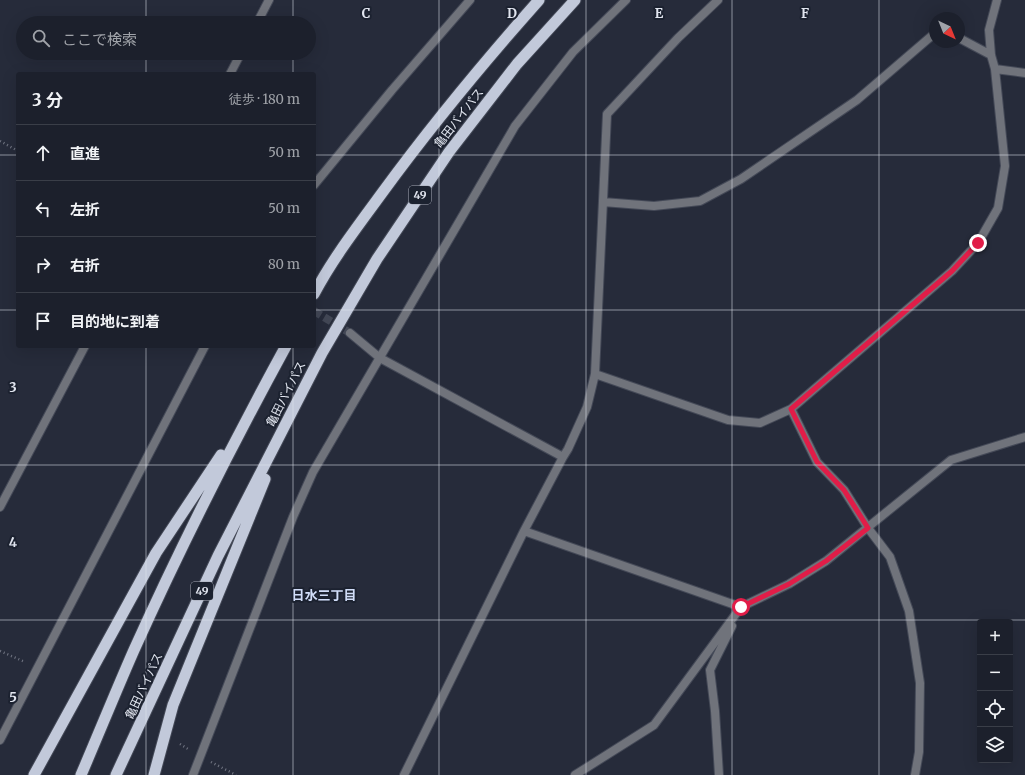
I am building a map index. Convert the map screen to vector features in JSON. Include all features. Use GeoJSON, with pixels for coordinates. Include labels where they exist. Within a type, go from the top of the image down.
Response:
{"type":"FeatureCollection","features":[{"type":"Feature","properties":{"kind":"highway","name":"亀田バイパス"},"geometry":{"type":"LineString","coordinates":[[316,291],[344,244],[411,153],[490,56],[539,0]]}},
{"type":"Feature","properties":{"kind":"highway","name":"亀田バイパス"},"geometry":{"type":"LineString","coordinates":[[116,775],[218,556],[322,353],[377,259],[449,152],[517,64],[575,0]]}},
{"type":"Feature","properties":{"kind":"highway","name":"亀田バイパス"},"geometry":{"type":"LineString","coordinates":[[81,775],[134,650],[193,524],[250,412],[285,348]]}},
{"type":"Feature","properties":{"kind":"highway"},"geometry":{"type":"LineString","coordinates":[[154,775],[173,705],[293,410]]}},
{"type":"Feature","properties":{"kind":"highway"},"geometry":{"type":"LineString","coordinates":[[34,775],[156,553],[250,412]]}},
{"type":"Feature","properties":{"kind":"street"},"geometry":{"type":"LineString","coordinates":[[261,16],[269,0]]}},
{"type":"Feature","properties":{"kind":"street"},"geometry":{"type":"LineString","coordinates":[[316,183],[392,90],[470,0]]}},
{"type":"Feature","properties":{"kind":"street"},"geometry":{"type":"LineString","coordinates":[[193,775],[293,518],[313,472],[515,126],[573,52],[626,0]]}},
{"type":"Feature","properties":{"kind":"street"},"geometry":{"type":"LineString","coordinates":[[404,775],[524,531],[568,449],[587,407],[594,374],[607,114],[678,38],[718,0]]}},
{"type":"Feature","properties":{"kind":"street"},"geometry":{"type":"LineString","coordinates":[[594,374],[728,420],[760,423],[791,409],[952,271],[978,243],[998,208],[1005,166],[995,70],[989,30],[997,0]]}},
{"type":"Feature","properties":{"kind":"street"},"geometry":{"type":"LineString","coordinates":[[603,202],[654,206],[700,201],[741,179],[857,100],[929,38]]}},
{"type":"Feature","properties":{"kind":"street"},"geometry":{"type":"LineString","coordinates":[[965,41],[992,54]]}},
{"type":"Feature","properties":{"kind":"street"},"geometry":{"type":"LineString","coordinates":[[231,72],[237,60]]}},
{"type":"Feature","properties":{"kind":"street"},"geometry":{"type":"LineString","coordinates":[[995,70],[1025,73]]}},
{"type":"Feature","properties":{"kind":"street"},"geometry":{"type":"LineString","coordinates":[[350,333],[380,358],[563,457]]}},
{"type":"Feature","properties":{"kind":"street"},"geometry":{"type":"LineString","coordinates":[[0,507],[84,348]]}},
{"type":"Feature","properties":{"kind":"street"},"geometry":{"type":"LineString","coordinates":[[0,740],[204,348]]}},
{"type":"Feature","properties":{"kind":"street"},"geometry":{"type":"LineString","coordinates":[[791,409],[817,462],[844,490],[868,528],[890,558],[909,611],[920,683],[919,752],[915,775]]}},
{"type":"Feature","properties":{"kind":"street"},"geometry":{"type":"LineString","coordinates":[[575,775],[654,725],[741,607],[789,584],[826,561],[951,460],[1025,437]]}},
{"type":"Feature","properties":{"kind":"street"},"geometry":{"type":"LineString","coordinates":[[524,531],[741,607]]}},
{"type":"Feature","properties":{"kind":"street"},"geometry":{"type":"LineString","coordinates":[[719,775],[715,711],[710,670],[741,607]]}},
{"type":"Feature","properties":{"kind":"path"},"geometry":{"type":"LineString","coordinates":[[0,141],[16,150]]}},
{"type":"Feature","properties":{"kind":"path"},"geometry":{"type":"LineString","coordinates":[[0,651],[37,668]]}},
{"type":"Feature","properties":{"kind":"path"},"geometry":{"type":"LineString","coordinates":[[200,756],[236,775]]}},
{"type":"Feature","properties":{"kind":"tunnel"},"geometry":{"type":"LineString","coordinates":[[316,312],[350,333]]}},
{"type":"Feature","properties":{"kind":"district","name":"日水三丁目"},"geometry":{"type":"Point","coordinates":[324,595]}},
{"type":"Feature","properties":{"kind":"route"},"geometry":{"type":"LineString","coordinates":[[741,607],[789,584],[826,561],[868,528],[844,490],[817,462],[791,409],[952,271],[978,243]]}}]}
